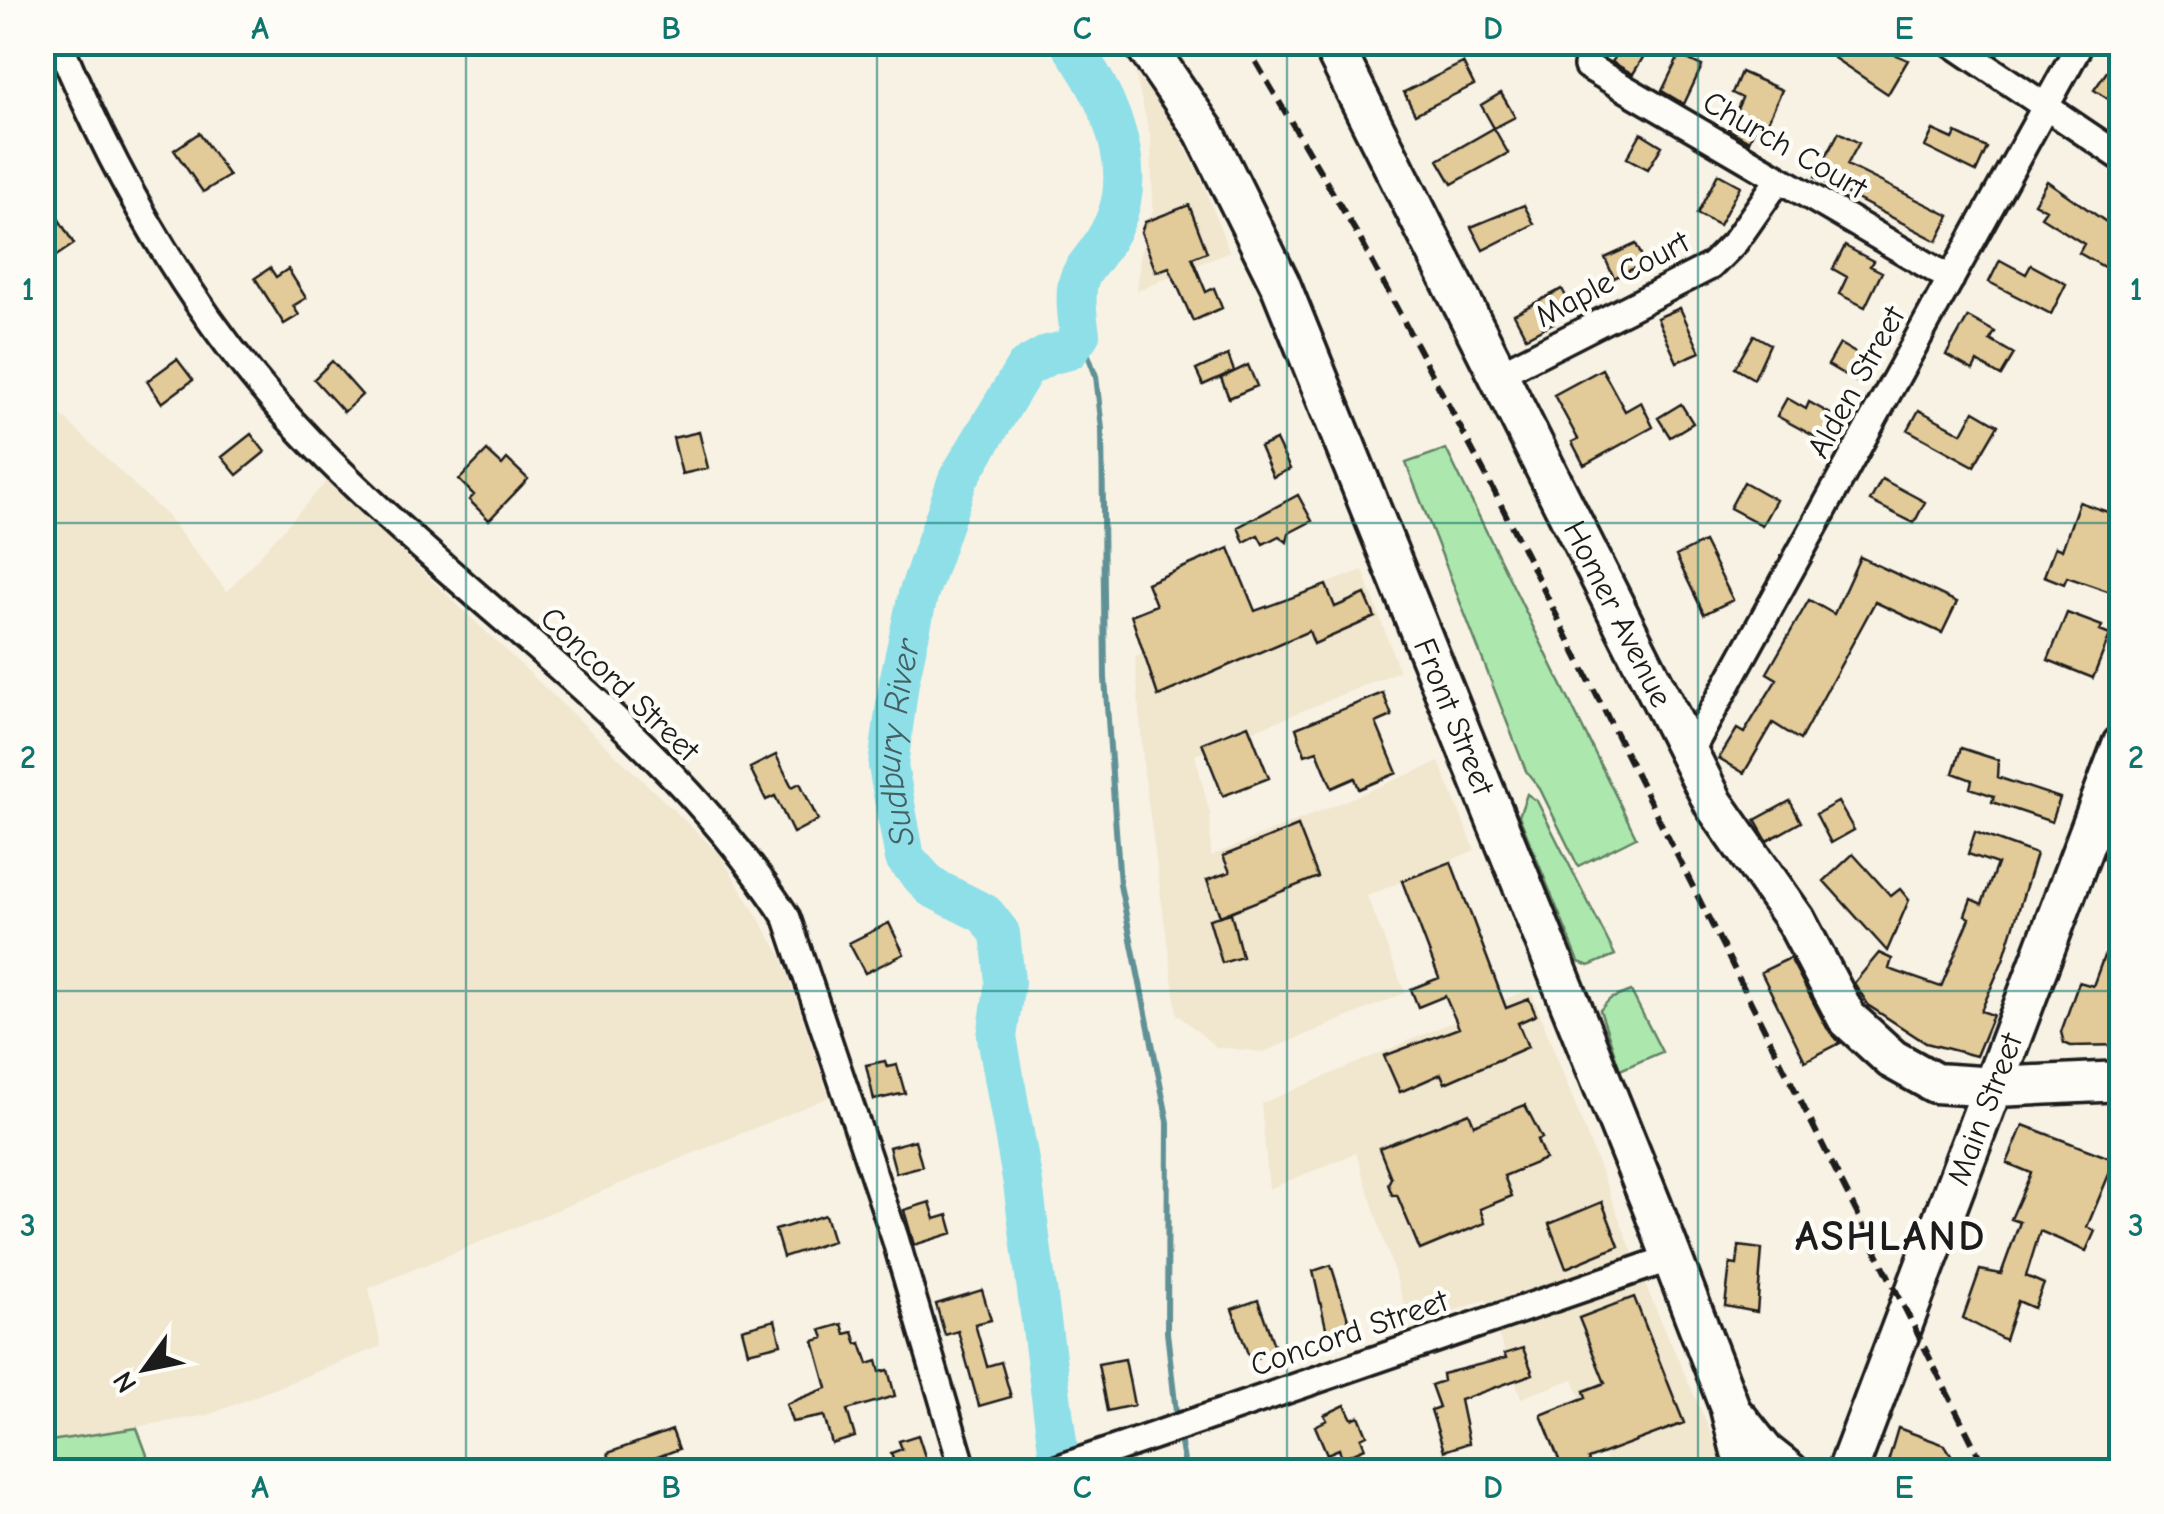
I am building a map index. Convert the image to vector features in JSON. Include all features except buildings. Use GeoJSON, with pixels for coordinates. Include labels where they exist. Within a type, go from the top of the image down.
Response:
{"type":"FeatureCollection","features":[{"type":"Feature","properties":{"kind":"street","name":"Concord Street"},"geometry":{"type":"LineString","coordinates":[[59,42],[87,109],[152,232],[231,354],[313,445],[619,722],[760,875],[788,918],[895,1238],[964,1472]]}},
{"type":"Feature","properties":{"kind":"street","name":"Front Street"},"geometry":{"type":"LineString","coordinates":[[1143,42],[1204,131],[1280,284],[1730,1408],[1746,1472]]}},
{"type":"Feature","properties":{"kind":"street","name":"Homer Avenue"},"geometry":{"type":"LineString","coordinates":[[1331,42],[1731,834],[1796,921],[1856,1029],[1924,1079],[1955,1087],[2122,1081]]}},
{"type":"Feature","properties":{"kind":"street"},"geometry":{"type":"LineString","coordinates":[[1950,42],[2122,158]]}},
{"type":"Feature","properties":{"kind":"street","name":"Alden Street"},"geometry":{"type":"LineString","coordinates":[[1689,754],[2081,42]]}},
{"type":"Feature","properties":{"kind":"street","name":"Church Court"},"geometry":{"type":"LineString","coordinates":[[1587,66],[1950,279]]}},
{"type":"Feature","properties":{"kind":"street","name":"Maple Court"},"geometry":{"type":"LineString","coordinates":[[1499,374],[1711,266],[1735,242],[1778,178]]}},
{"type":"Feature","properties":{"kind":"street","name":"Main Street"},"geometry":{"type":"LineString","coordinates":[[1847,1472],[2122,745]]}},
{"type":"Feature","properties":{"kind":"street","name":"Concord Street"},"geometry":{"type":"LineString","coordinates":[[1048,1472],[1671,1258]]}},
{"type":"Feature","properties":{"kind":"street","name":"Front Street"},"geometry":{"type":"LineString","coordinates":[[1730,1408],[1759,1448],[1789,1472]]}},
{"type":"Feature","properties":{"kind":"shaded area"},"geometry":{"type":"Polygon","coordinates":[[[1135,73],[1173,123],[1200,175],[1229,251],[1137,291],[1140,254],[1153,210],[1151,139],[1135,73]]]}},
{"type":"Feature","properties":{"kind":"shaded area"},"geometry":{"type":"Polygon","coordinates":[[[42,397],[167,516],[227,592],[327,481],[719,853],[782,957],[829,1097],[369,1288],[381,1346],[208,1415],[43,1442],[42,397]]]}},
{"type":"Feature","properties":{"kind":"shaded area"},"geometry":{"type":"Polygon","coordinates":[[[1363,570],[1399,671],[1195,755],[1210,814],[1211,856],[1439,762],[1475,850],[1367,896],[1405,993],[1264,1052],[1216,1047],[1177,1014],[1144,772],[1135,656],[1363,570]]]}},
{"type":"Feature","properties":{"kind":"shaded area"},"geometry":{"type":"Polygon","coordinates":[[[1530,989],[1646,1287],[1728,1471],[1610,1471],[1573,1379],[1521,1398],[1486,1300],[1411,1325],[1356,1153],[1269,1189],[1261,1104],[1530,989]]]}},
{"type":"Feature","properties":{"kind":"green space"},"geometry":{"type":"Polygon","coordinates":[[[1446,449],[1636,837],[1578,866],[1540,789],[1526,771],[1406,463],[1446,449]]]}},
{"type":"Feature","properties":{"kind":"green space"},"geometry":{"type":"Polygon","coordinates":[[[1527,794],[1537,801],[1615,955],[1589,966],[1579,962],[1519,816],[1527,794]]]}},
{"type":"Feature","properties":{"kind":"green space"},"geometry":{"type":"Polygon","coordinates":[[[1631,991],[1662,1052],[1620,1070],[1600,1010],[1610,999],[1631,991]]]}},
{"type":"Feature","properties":{"kind":"green space"},"geometry":{"type":"Polygon","coordinates":[[[137,1428],[153,1471],[43,1471],[43,1442],[137,1428]]]}},
{"type":"Feature","properties":{"kind":"waterway","name":"Sudbury River"},"geometry":{"type":"LineString","coordinates":[[1061,1472],[1023,1184],[997,1037],[1005,982],[1000,933],[985,914],[931,887],[905,858],[888,766],[899,682],[918,595],[958,479],[1025,368],[1048,355],[1069,350],[1080,334],[1079,281],[1105,241],[1121,200],[1123,176],[1115,128],[1095,82],[1069,42]]}},
{"type":"Feature","properties":{"kind":"waterway"},"geometry":{"type":"LineString","coordinates":[[1080,334],[1096,376],[1102,429],[1105,678],[1120,885],[1168,1122],[1167,1332],[1177,1421]]}},
{"type":"Feature","properties":{"kind":"waterway"},"geometry":{"type":"LineString","coordinates":[[1179,1433],[1186,1472]]}},
{"type":"Feature","properties":{"kind":"railway"},"geometry":{"type":"LineString","coordinates":[[1244,42],[1360,239],[1492,487],[1987,1472]]}},
{"type":"Feature","properties":{"kind":"district","name":"ASHLAND"},"geometry":{"type":"Point","coordinates":[1891,1236]}}]}
